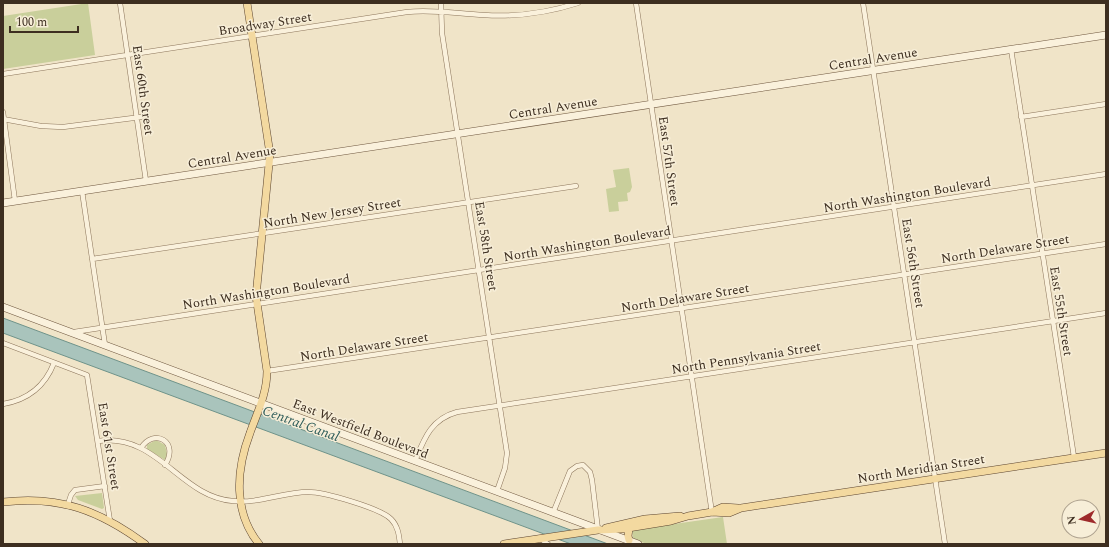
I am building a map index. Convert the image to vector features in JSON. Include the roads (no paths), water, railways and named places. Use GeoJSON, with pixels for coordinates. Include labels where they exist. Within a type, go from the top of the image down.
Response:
{"type":"FeatureCollection","features":[{"type":"Feature","properties":{"kind":"main road"},"geometry":{"type":"LineString","coordinates":[[248,3],[270,151],[256,304],[267,371],[266,388],[250,431],[240,468],[238,486],[240,502],[251,532],[259,544]]}},
{"type":"Feature","properties":{"kind":"main road","name":"Central Avenue"},"geometry":{"type":"LineString","coordinates":[[3,203],[1106,35]]}},
{"type":"Feature","properties":{"kind":"main road","name":"East Westfield Boulevard"},"geometry":{"type":"LineString","coordinates":[[3,307],[638,544]]}},
{"type":"Feature","properties":{"kind":"main road","name":"North Meridian Street"},"geometry":{"type":"LineString","coordinates":[[504,544],[547,541],[583,532],[629,528],[671,521],[688,516],[712,512],[723,507],[741,508],[1106,453]]}},
{"type":"Feature","properties":{"kind":"main road"},"geometry":{"type":"LineString","coordinates":[[3,502],[34,500],[68,504],[110,520],[145,544]]}},
{"type":"Feature","properties":{"kind":"main road","name":"North Meridian Street"},"geometry":{"type":"LineString","coordinates":[[598,530],[617,524],[652,518],[688,516]]}},
{"type":"Feature","properties":{"kind":"main road"},"geometry":{"type":"LineString","coordinates":[[629,528],[629,540]]}},
{"type":"Feature","properties":{"kind":"street","name":"East 60th Street"},"geometry":{"type":"LineString","coordinates":[[120,3],[139,117],[146,181]]}},
{"type":"Feature","properties":{"kind":"street","name":"East 58th Street"},"geometry":{"type":"LineString","coordinates":[[441,3],[442,33],[507,452],[505,468],[497,492]]}},
{"type":"Feature","properties":{"kind":"street","name":"Broadway Street"},"geometry":{"type":"LineString","coordinates":[[3,74],[407,12],[441,12],[509,16],[548,11],[578,3]]}},
{"type":"Feature","properties":{"kind":"street","name":"East 57th Street"},"geometry":{"type":"LineString","coordinates":[[636,3],[712,512]]}},
{"type":"Feature","properties":{"kind":"street","name":"East 56th Street"},"geometry":{"type":"LineString","coordinates":[[863,3],[945,544]]}},
{"type":"Feature","properties":{"kind":"street","name":"East 55th Street"},"geometry":{"type":"LineString","coordinates":[[1011,49],[1074,457]]}},
{"type":"Feature","properties":{"kind":"street"},"geometry":{"type":"LineString","coordinates":[[1021,117],[1106,104]]}},
{"type":"Feature","properties":{"kind":"street"},"geometry":{"type":"LineString","coordinates":[[3,112],[15,201]]}},
{"type":"Feature","properties":{"kind":"street"},"geometry":{"type":"LineString","coordinates":[[3,119],[41,126],[63,127],[139,117]]}},
{"type":"Feature","properties":{"kind":"street","name":"North Washington Boulevard"},"geometry":{"type":"LineString","coordinates":[[70,332],[1106,174]]}},
{"type":"Feature","properties":{"kind":"street","name":"North New Jersey Street"},"geometry":{"type":"LineString","coordinates":[[92,259],[576,186]]}},
{"type":"Feature","properties":{"kind":"street"},"geometry":{"type":"LineString","coordinates":[[82,191],[105,345]]}},
{"type":"Feature","properties":{"kind":"street","name":"North Delaware Street"},"geometry":{"type":"LineString","coordinates":[[267,371],[1106,244]]}},
{"type":"Feature","properties":{"kind":"street","name":"North Pennsylvania Street"},"geometry":{"type":"LineString","coordinates":[[415,461],[426,434],[441,419],[457,412],[1106,313]]}},
{"type":"Feature","properties":{"kind":"street"},"geometry":{"type":"LineString","coordinates":[[3,343],[54,363],[46,380],[35,391],[17,400],[3,404]]}},
{"type":"Feature","properties":{"kind":"street","name":"East 61st Street"},"geometry":{"type":"LineString","coordinates":[[54,363],[87,375],[110,520]]}},
{"type":"Feature","properties":{"kind":"street"},"geometry":{"type":"LineString","coordinates":[[141,448],[146,441],[152,438],[159,438],[165,441],[169,445],[171,453],[166,465]]}},
{"type":"Feature","properties":{"kind":"street"},"geometry":{"type":"LineString","coordinates":[[98,441],[123,441],[141,448],[210,495],[223,500],[240,502],[302,492],[328,494],[388,516],[398,529],[400,544]]}},
{"type":"Feature","properties":{"kind":"street"},"geometry":{"type":"LineString","coordinates":[[553,513],[570,471],[577,466],[583,465],[590,472],[592,480],[598,530]]}},
{"type":"Feature","properties":{"kind":"street"},"geometry":{"type":"LineString","coordinates":[[68,504],[72,493],[75,490],[105,486]]}},
{"type":"Feature","properties":{"kind":"water","name":"Central Canal"},"geometry":{"type":"Polygon","coordinates":[[[3,318],[608,544],[571,544],[3,333],[3,318]]]}}]}
